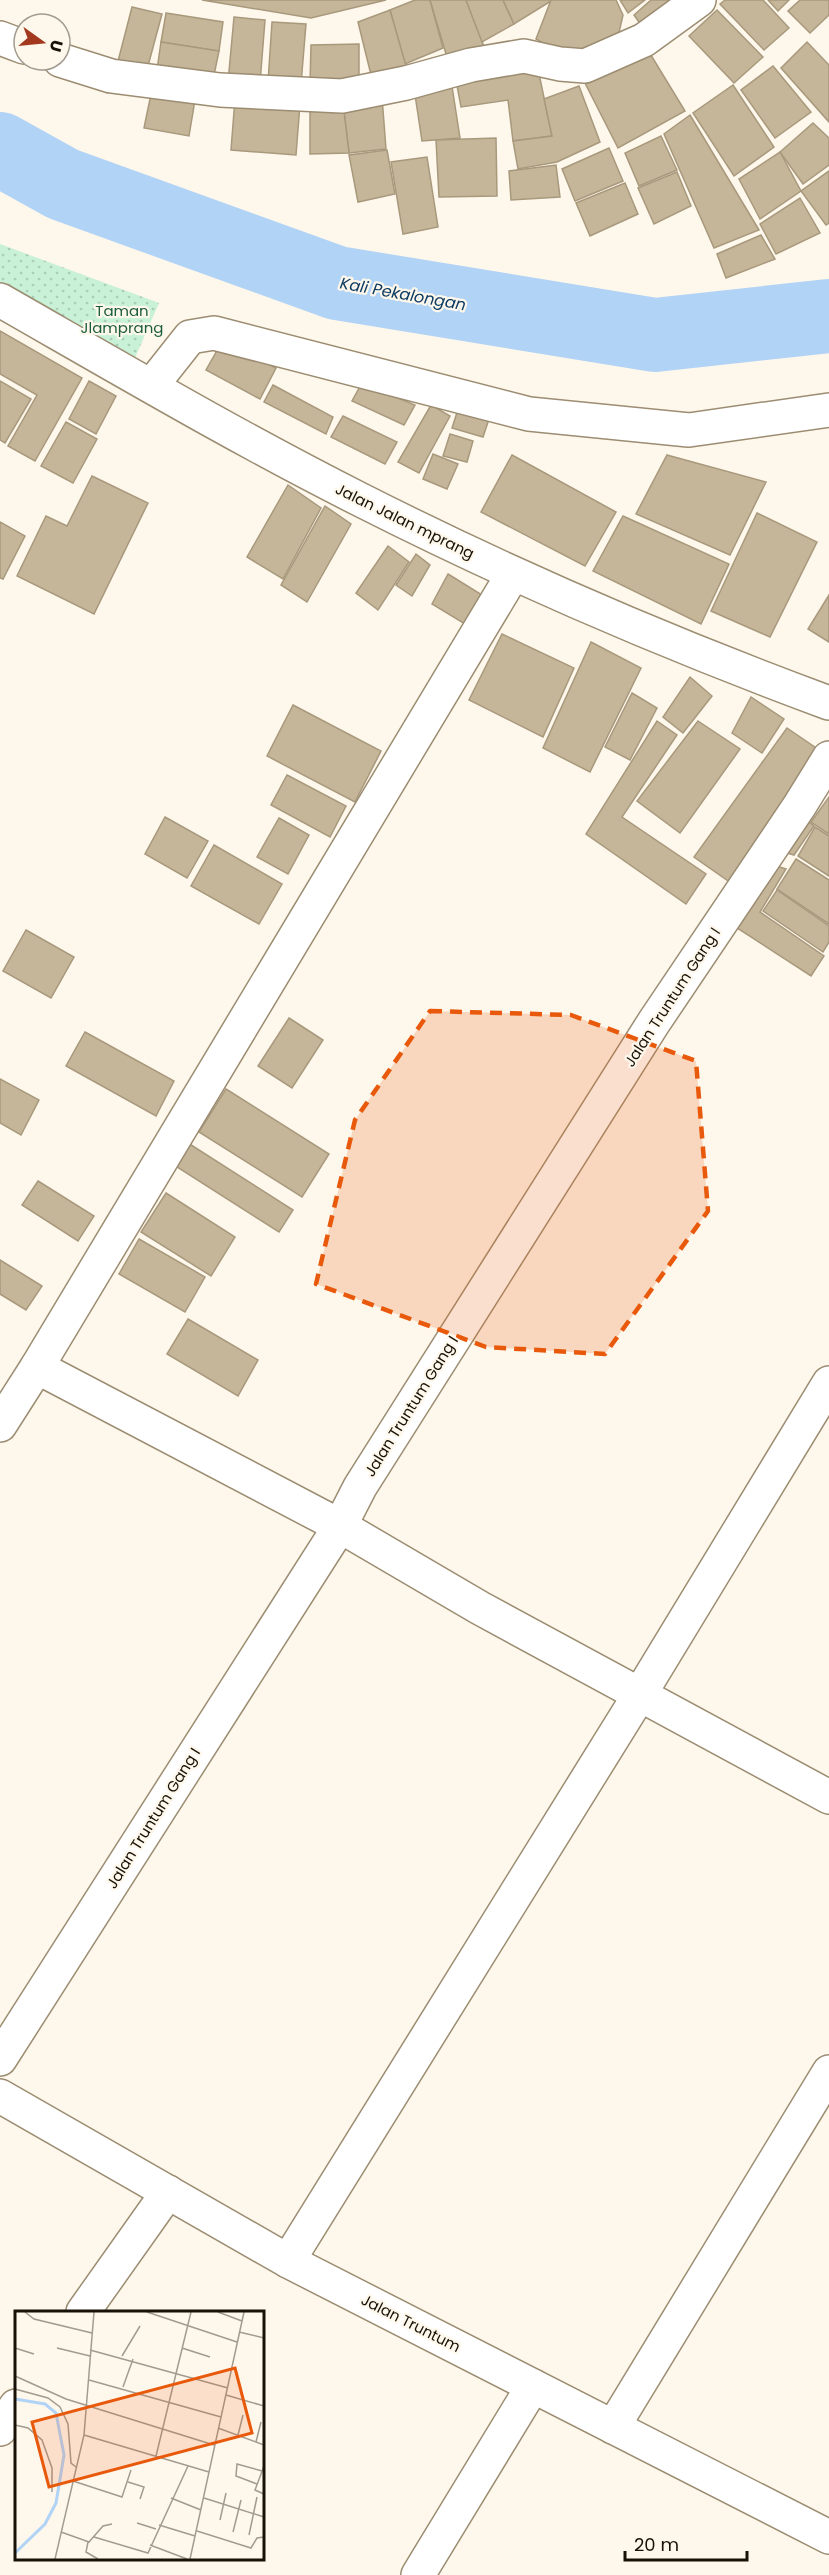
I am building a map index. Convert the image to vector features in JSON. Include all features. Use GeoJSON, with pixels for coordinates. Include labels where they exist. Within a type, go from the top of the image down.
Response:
{"type":"FeatureCollection","features":[{"type":"Feature","properties":{"kind":"street"},"geometry":{"type":"LineString","coordinates":[[72,64],[111,76],[144,81],[220,90],[342,96],[406,83],[471,65],[524,56],[560,64],[585,66],[644,40],[699,0]]}},
{"type":"Feature","properties":{"kind":"street","name":"Jalan Jalan mprang"},"geometry":{"type":"LineString","coordinates":[[0,300],[360,500],[513,574],[664,640],[829,703]]}},
{"type":"Feature","properties":{"kind":"street"},"geometry":{"type":"LineString","coordinates":[[152,385],[190,337],[214,333],[530,414],[688,430],[829,410]]}},
{"type":"Feature","properties":{"kind":"street"},"geometry":{"type":"LineString","coordinates":[[0,1425],[513,574]]}},
{"type":"Feature","properties":{"kind":"street","name":"Jalan Truntum Gang I"},"geometry":{"type":"LineString","coordinates":[[0,2059],[340,1526],[360,1487],[648,1032],[829,758]]}},
{"type":"Feature","properties":{"kind":"street"},"geometry":{"type":"LineString","coordinates":[[37,1367],[340,1526],[480,1608],[829,1797]]}},
{"type":"Feature","properties":{"kind":"street"},"geometry":{"type":"LineString","coordinates":[[288,2261],[640,1694],[829,1383]]}},
{"type":"Feature","properties":{"kind":"street"},"geometry":{"type":"LineString","coordinates":[[614,2427],[829,2072]]}},
{"type":"Feature","properties":{"kind":"street","name":"Jalan Truntum"},"geometry":{"type":"LineString","coordinates":[[0,2096],[288,2261],[829,2537]]}},
{"type":"Feature","properties":{"kind":"street"},"geometry":{"type":"LineString","coordinates":[[84,2311],[168,2192]]}},
{"type":"Feature","properties":{"kind":"street"},"geometry":{"type":"LineString","coordinates":[[418,2575],[542,2390]]}},
{"type":"Feature","properties":{"kind":"street"},"geometry":{"type":"LineString","coordinates":[[444,2575],[542,2390]]}},
{"type":"Feature","properties":{"kind":"street"},"geometry":{"type":"LineString","coordinates":[[0,2429],[15,2407]]}},
{"type":"Feature","properties":{"kind":"highlighted area"},"geometry":{"type":"Polygon","coordinates":[[[430,1011],[571,1015],[696,1061],[708,1211],[605,1354],[486,1347],[316,1284],[355,1120],[430,1011]]]}},
{"type":"Feature","properties":{"kind":"green space","name":"Taman Jlamprang"},"geometry":{"type":"Polygon","coordinates":[[[0,244],[159,303],[135,358],[0,282],[0,244]]]}},
{"type":"Feature","properties":{"kind":"building"},"geometry":{"type":"Polygon","coordinates":[[[202,0],[386,0],[311,18],[202,0]]]}},
{"type":"Feature","properties":{"kind":"building"},"geometry":{"type":"Polygon","coordinates":[[[415,0],[430,0],[443,48],[405,64],[390,10],[415,0]]]}},
{"type":"Feature","properties":{"kind":"building"},"geometry":{"type":"Polygon","coordinates":[[[430,0],[466,0],[485,49],[449,64],[430,0]]]}},
{"type":"Feature","properties":{"kind":"building"},"geometry":{"type":"Polygon","coordinates":[[[466,0],[503,0],[514,24],[482,42],[466,0]]]}},
{"type":"Feature","properties":{"kind":"building"},"geometry":{"type":"Polygon","coordinates":[[[503,0],[550,0],[551,1],[514,24],[503,0]]]}},
{"type":"Feature","properties":{"kind":"building"},"geometry":{"type":"Polygon","coordinates":[[[551,0],[616,0],[623,15],[615,50],[573,61],[536,39],[551,0]]]}},
{"type":"Feature","properties":{"kind":"building"},"geometry":{"type":"Polygon","coordinates":[[[620,0],[645,0],[628,13],[620,0]]]}},
{"type":"Feature","properties":{"kind":"building"},"geometry":{"type":"Polygon","coordinates":[[[651,0],[692,0],[647,33],[634,15],[651,0]]]}},
{"type":"Feature","properties":{"kind":"building"},"geometry":{"type":"Polygon","coordinates":[[[725,0],[763,0],[789,28],[764,50],[720,4],[725,0]]]}},
{"type":"Feature","properties":{"kind":"building"},"geometry":{"type":"Polygon","coordinates":[[[768,0],[789,0],[778,11],[768,0]]]}},
{"type":"Feature","properties":{"kind":"building"},"geometry":{"type":"Polygon","coordinates":[[[800,0],[829,0],[829,15],[810,33],[788,11],[800,0]]]}},
{"type":"Feature","properties":{"kind":"building"},"geometry":{"type":"Polygon","coordinates":[[[132,7],[162,14],[145,77],[116,69],[132,7]]]}},
{"type":"Feature","properties":{"kind":"building"},"geometry":{"type":"Polygon","coordinates":[[[390,10],[408,73],[373,83],[358,22],[390,10]]]}},
{"type":"Feature","properties":{"kind":"building"},"geometry":{"type":"Polygon","coordinates":[[[717,10],[763,57],[734,83],[689,36],[717,10]]]}},
{"type":"Feature","properties":{"kind":"building"},"geometry":{"type":"Polygon","coordinates":[[[166,13],[223,22],[219,51],[161,42],[166,13]]]}},
{"type":"Feature","properties":{"kind":"building"},"geometry":{"type":"Polygon","coordinates":[[[234,17],[265,20],[260,83],[228,82],[234,17]]]}},
{"type":"Feature","properties":{"kind":"building"},"geometry":{"type":"Polygon","coordinates":[[[272,22],[306,24],[301,84],[268,82],[272,22]]]}},
{"type":"Feature","properties":{"kind":"building"},"geometry":{"type":"Polygon","coordinates":[[[161,42],[219,51],[213,80],[157,70],[161,42]]]}},
{"type":"Feature","properties":{"kind":"building"},"geometry":{"type":"Polygon","coordinates":[[[807,42],[829,65],[829,122],[781,68],[807,42]]]}},
{"type":"Feature","properties":{"kind":"building"},"geometry":{"type":"Polygon","coordinates":[[[359,44],[359,84],[310,84],[311,45],[359,44]]]}},
{"type":"Feature","properties":{"kind":"building"},"geometry":{"type":"Polygon","coordinates":[[[646,47],[685,111],[618,148],[584,81],[646,47]]]}},
{"type":"Feature","properties":{"kind":"building"},"geometry":{"type":"Polygon","coordinates":[[[537,64],[552,136],[513,141],[508,100],[461,107],[456,80],[537,64]]]}},
{"type":"Feature","properties":{"kind":"building"},"geometry":{"type":"Polygon","coordinates":[[[773,66],[811,112],[775,138],[741,90],[773,66]]]}},
{"type":"Feature","properties":{"kind":"building"},"geometry":{"type":"Polygon","coordinates":[[[451,80],[460,138],[422,141],[414,88],[451,80]]]}},
{"type":"Feature","properties":{"kind":"building"},"geometry":{"type":"Polygon","coordinates":[[[733,85],[774,147],[734,176],[693,113],[733,85]]]}},
{"type":"Feature","properties":{"kind":"building"},"geometry":{"type":"Polygon","coordinates":[[[579,86],[600,142],[557,162],[518,169],[513,141],[552,136],[544,99],[579,86]]]}},
{"type":"Feature","properties":{"kind":"building"},"geometry":{"type":"Polygon","coordinates":[[[151,94],[195,100],[189,136],[144,128],[151,94]]]}},
{"type":"Feature","properties":{"kind":"building"},"geometry":{"type":"Polygon","coordinates":[[[382,97],[386,149],[349,153],[343,103],[382,97]]]}},
{"type":"Feature","properties":{"kind":"building"},"geometry":{"type":"Polygon","coordinates":[[[235,99],[300,104],[296,155],[231,150],[235,99]]]}},
{"type":"Feature","properties":{"kind":"building"},"geometry":{"type":"Polygon","coordinates":[[[310,102],[343,103],[349,153],[310,154],[310,102]]]}},
{"type":"Feature","properties":{"kind":"building"},"geometry":{"type":"Polygon","coordinates":[[[690,115],[759,230],[714,248],[664,134],[690,115]]]}},
{"type":"Feature","properties":{"kind":"building"},"geometry":{"type":"Polygon","coordinates":[[[813,123],[829,138],[829,165],[803,184],[780,152],[813,123]]]}},
{"type":"Feature","properties":{"kind":"building"},"geometry":{"type":"Polygon","coordinates":[[[661,136],[677,170],[639,186],[625,153],[661,136]]]}},
{"type":"Feature","properties":{"kind":"building"},"geometry":{"type":"Polygon","coordinates":[[[496,138],[497,196],[439,197],[436,140],[496,138]]]}},
{"type":"Feature","properties":{"kind":"building"},"geometry":{"type":"Polygon","coordinates":[[[609,148],[623,181],[575,201],[562,169],[609,148]]]}},
{"type":"Feature","properties":{"kind":"building"},"geometry":{"type":"Polygon","coordinates":[[[387,150],[395,194],[358,202],[349,155],[387,150]]]}},
{"type":"Feature","properties":{"kind":"building"},"geometry":{"type":"Polygon","coordinates":[[[780,152],[801,191],[760,219],[739,179],[780,152]]]}},
{"type":"Feature","properties":{"kind":"building"},"geometry":{"type":"Polygon","coordinates":[[[427,157],[438,227],[403,234],[391,162],[427,157]]]}},
{"type":"Feature","properties":{"kind":"building"},"geometry":{"type":"Polygon","coordinates":[[[556,165],[560,197],[511,200],[509,171],[556,165]]]}},
{"type":"Feature","properties":{"kind":"building"},"geometry":{"type":"Polygon","coordinates":[[[829,171],[829,223],[826,225],[801,191],[829,171]]]}},
{"type":"Feature","properties":{"kind":"building"},"geometry":{"type":"Polygon","coordinates":[[[677,172],[691,206],[654,224],[638,188],[677,172]]]}},
{"type":"Feature","properties":{"kind":"building"},"geometry":{"type":"Polygon","coordinates":[[[625,183],[638,214],[590,236],[576,203],[625,183]]]}},
{"type":"Feature","properties":{"kind":"building"},"geometry":{"type":"Polygon","coordinates":[[[800,198],[820,233],[776,254],[760,224],[800,198]]]}},
{"type":"Feature","properties":{"kind":"building"},"geometry":{"type":"Polygon","coordinates":[[[761,235],[775,259],[726,278],[717,254],[761,235]]]}},
{"type":"Feature","properties":{"kind":"building"},"geometry":{"type":"Polygon","coordinates":[[[0,331],[82,378],[35,461],[8,446],[37,395],[0,374],[0,331]]]}},
{"type":"Feature","properties":{"kind":"building"},"geometry":{"type":"Polygon","coordinates":[[[223,340],[276,368],[260,399],[206,370],[223,340]]]}},
{"type":"Feature","properties":{"kind":"building"},"geometry":{"type":"Polygon","coordinates":[[[0,381],[31,399],[5,443],[0,440],[0,381]]]}},
{"type":"Feature","properties":{"kind":"building"},"geometry":{"type":"Polygon","coordinates":[[[89,381],[116,396],[96,434],[69,419],[89,381]]]}},
{"type":"Feature","properties":{"kind":"building"},"geometry":{"type":"Polygon","coordinates":[[[362,383],[415,405],[404,425],[352,401],[362,383]]]}},
{"type":"Feature","properties":{"kind":"building"},"geometry":{"type":"Polygon","coordinates":[[[273,385],[333,417],[326,434],[264,402],[273,385]]]}},
{"type":"Feature","properties":{"kind":"building"},"geometry":{"type":"Polygon","coordinates":[[[462,397],[493,407],[483,437],[452,428],[462,397]]]}},
{"type":"Feature","properties":{"kind":"building"},"geometry":{"type":"Polygon","coordinates":[[[431,405],[450,416],[419,473],[398,462],[431,405]]]}},
{"type":"Feature","properties":{"kind":"building"},"geometry":{"type":"Polygon","coordinates":[[[343,416],[397,442],[385,464],[331,437],[343,416]]]}},
{"type":"Feature","properties":{"kind":"building"},"geometry":{"type":"Polygon","coordinates":[[[66,422],[97,439],[73,483],[41,466],[66,422]]]}},
{"type":"Feature","properties":{"kind":"building"},"geometry":{"type":"Polygon","coordinates":[[[450,434],[473,441],[467,462],[443,456],[450,434]]]}},
{"type":"Feature","properties":{"kind":"building"},"geometry":{"type":"Polygon","coordinates":[[[433,454],[458,464],[447,489],[423,479],[433,454]]]}},
{"type":"Feature","properties":{"kind":"building"},"geometry":{"type":"Polygon","coordinates":[[[512,455],[616,512],[585,566],[481,512],[512,455]]]}},
{"type":"Feature","properties":{"kind":"building"},"geometry":{"type":"Polygon","coordinates":[[[667,455],[766,482],[730,555],[636,514],[667,455]]]}},
{"type":"Feature","properties":{"kind":"building"},"geometry":{"type":"Polygon","coordinates":[[[92,476],[148,503],[94,614],[17,576],[46,516],[67,526],[92,476]]]}},
{"type":"Feature","properties":{"kind":"building"},"geometry":{"type":"Polygon","coordinates":[[[288,485],[321,508],[283,579],[247,557],[288,485]]]}},
{"type":"Feature","properties":{"kind":"building"},"geometry":{"type":"Polygon","coordinates":[[[325,506],[351,524],[307,602],[281,585],[325,506]]]}},
{"type":"Feature","properties":{"kind":"building"},"geometry":{"type":"Polygon","coordinates":[[[757,513],[817,542],[770,637],[711,611],[757,513]]]}},
{"type":"Feature","properties":{"kind":"building"},"geometry":{"type":"Polygon","coordinates":[[[623,516],[729,564],[701,624],[593,571],[623,516]]]}},
{"type":"Feature","properties":{"kind":"building"},"geometry":{"type":"Polygon","coordinates":[[[0,522],[25,536],[3,579],[0,578],[0,522]]]}},
{"type":"Feature","properties":{"kind":"building"},"geometry":{"type":"Polygon","coordinates":[[[388,546],[409,562],[378,610],[356,593],[388,546]]]}},
{"type":"Feature","properties":{"kind":"building"},"geometry":{"type":"Polygon","coordinates":[[[416,554],[430,565],[412,596],[396,585],[416,554]]]}},
{"type":"Feature","properties":{"kind":"building"},"geometry":{"type":"Polygon","coordinates":[[[448,574],[482,595],[465,624],[432,604],[448,574]]]}},
{"type":"Feature","properties":{"kind":"building"},"geometry":{"type":"Polygon","coordinates":[[[829,595],[829,642],[808,629],[829,595]]]}},
{"type":"Feature","properties":{"kind":"building"},"geometry":{"type":"Polygon","coordinates":[[[502,634],[574,668],[543,737],[469,700],[502,634]]]}},
{"type":"Feature","properties":{"kind":"building"},"geometry":{"type":"Polygon","coordinates":[[[591,642],[641,668],[590,772],[543,748],[591,642]]]}},
{"type":"Feature","properties":{"kind":"building"},"geometry":{"type":"Polygon","coordinates":[[[690,677],[712,696],[683,733],[663,717],[690,677]]]}},
{"type":"Feature","properties":{"kind":"building"},"geometry":{"type":"Polygon","coordinates":[[[632,693],[657,708],[630,760],[605,747],[632,693]]]}},
{"type":"Feature","properties":{"kind":"building"},"geometry":{"type":"Polygon","coordinates":[[[751,697],[784,719],[762,753],[732,733],[751,697]]]}},
{"type":"Feature","properties":{"kind":"building"},"geometry":{"type":"Polygon","coordinates":[[[293,705],[381,751],[355,802],[267,756],[293,705]]]}},
{"type":"Feature","properties":{"kind":"building"},"geometry":{"type":"Polygon","coordinates":[[[657,721],[677,735],[622,817],[706,874],[686,904],[586,834],[657,721]]]}},
{"type":"Feature","properties":{"kind":"building"},"geometry":{"type":"Polygon","coordinates":[[[698,721],[740,749],[680,833],[637,801],[698,721]]]}},
{"type":"Feature","properties":{"kind":"building"},"geometry":{"type":"Polygon","coordinates":[[[787,728],[822,752],[731,883],[694,857],[787,728]]]}},
{"type":"Feature","properties":{"kind":"building"},"geometry":{"type":"Polygon","coordinates":[[[287,775],[346,806],[330,837],[271,805],[287,775]]]}},
{"type":"Feature","properties":{"kind":"building"},"geometry":{"type":"Polygon","coordinates":[[[829,797],[829,834],[811,822],[829,797]]]}},
{"type":"Feature","properties":{"kind":"building"},"geometry":{"type":"Polygon","coordinates":[[[812,800],[820,804],[809,822],[814,826],[794,855],[778,850],[812,800]]]}},
{"type":"Feature","properties":{"kind":"building"},"geometry":{"type":"Polygon","coordinates":[[[165,817],[208,841],[187,878],[145,854],[165,817]]]}},
{"type":"Feature","properties":{"kind":"building"},"geometry":{"type":"Polygon","coordinates":[[[279,818],[309,835],[288,874],[257,857],[279,818]]]}},
{"type":"Feature","properties":{"kind":"building"},"geometry":{"type":"Polygon","coordinates":[[[815,827],[829,836],[829,876],[798,856],[815,827]]]}},
{"type":"Feature","properties":{"kind":"building"},"geometry":{"type":"Polygon","coordinates":[[[214,845],[282,884],[259,924],[191,886],[214,845]]]}},
{"type":"Feature","properties":{"kind":"building"},"geometry":{"type":"Polygon","coordinates":[[[796,859],[829,880],[829,924],[777,889],[796,859]]]}},
{"type":"Feature","properties":{"kind":"building"},"geometry":{"type":"Polygon","coordinates":[[[767,863],[786,869],[760,912],[824,956],[811,976],[731,924],[767,863]]]}},
{"type":"Feature","properties":{"kind":"building"},"geometry":{"type":"Polygon","coordinates":[[[777,890],[829,926],[829,942],[823,952],[763,911],[777,890]]]}},
{"type":"Feature","properties":{"kind":"building"},"geometry":{"type":"Polygon","coordinates":[[[26,930],[74,957],[51,998],[3,971],[26,930]]]}},
{"type":"Feature","properties":{"kind":"building"},"geometry":{"type":"Polygon","coordinates":[[[289,1018],[323,1040],[292,1088],[258,1066],[289,1018]]]}},
{"type":"Feature","properties":{"kind":"building"},"geometry":{"type":"Polygon","coordinates":[[[85,1032],[174,1081],[156,1116],[66,1066],[85,1032]]]}},
{"type":"Feature","properties":{"kind":"building"},"geometry":{"type":"Polygon","coordinates":[[[0,1079],[39,1100],[21,1135],[0,1123],[0,1079]]]}},
{"type":"Feature","properties":{"kind":"building"},"geometry":{"type":"Polygon","coordinates":[[[226,1089],[329,1154],[302,1197],[199,1132],[226,1089]]]}},
{"type":"Feature","properties":{"kind":"building"},"geometry":{"type":"Polygon","coordinates":[[[188,1143],[293,1210],[279,1232],[174,1165],[188,1143]]]}},
{"type":"Feature","properties":{"kind":"building"},"geometry":{"type":"Polygon","coordinates":[[[38,1181],[94,1216],[78,1241],[22,1205],[38,1181]]]}},
{"type":"Feature","properties":{"kind":"building"},"geometry":{"type":"Polygon","coordinates":[[[166,1193],[235,1237],[211,1276],[141,1232],[166,1193]]]}},
{"type":"Feature","properties":{"kind":"building"},"geometry":{"type":"Polygon","coordinates":[[[139,1239],[205,1277],[185,1312],[119,1274],[139,1239]]]}},
{"type":"Feature","properties":{"kind":"building"},"geometry":{"type":"Polygon","coordinates":[[[0,1260],[42,1286],[26,1310],[0,1294],[0,1260]]]}},
{"type":"Feature","properties":{"kind":"building"},"geometry":{"type":"Polygon","coordinates":[[[188,1319],[258,1360],[238,1396],[167,1354],[188,1319]]]}},
{"type":"Feature","properties":{"kind":"waterway","name":"Kali Pekalongan"},"geometry":{"type":"LineString","coordinates":[[0,149],[63,184],[337,283],[655,335],[829,316]]}}]}
